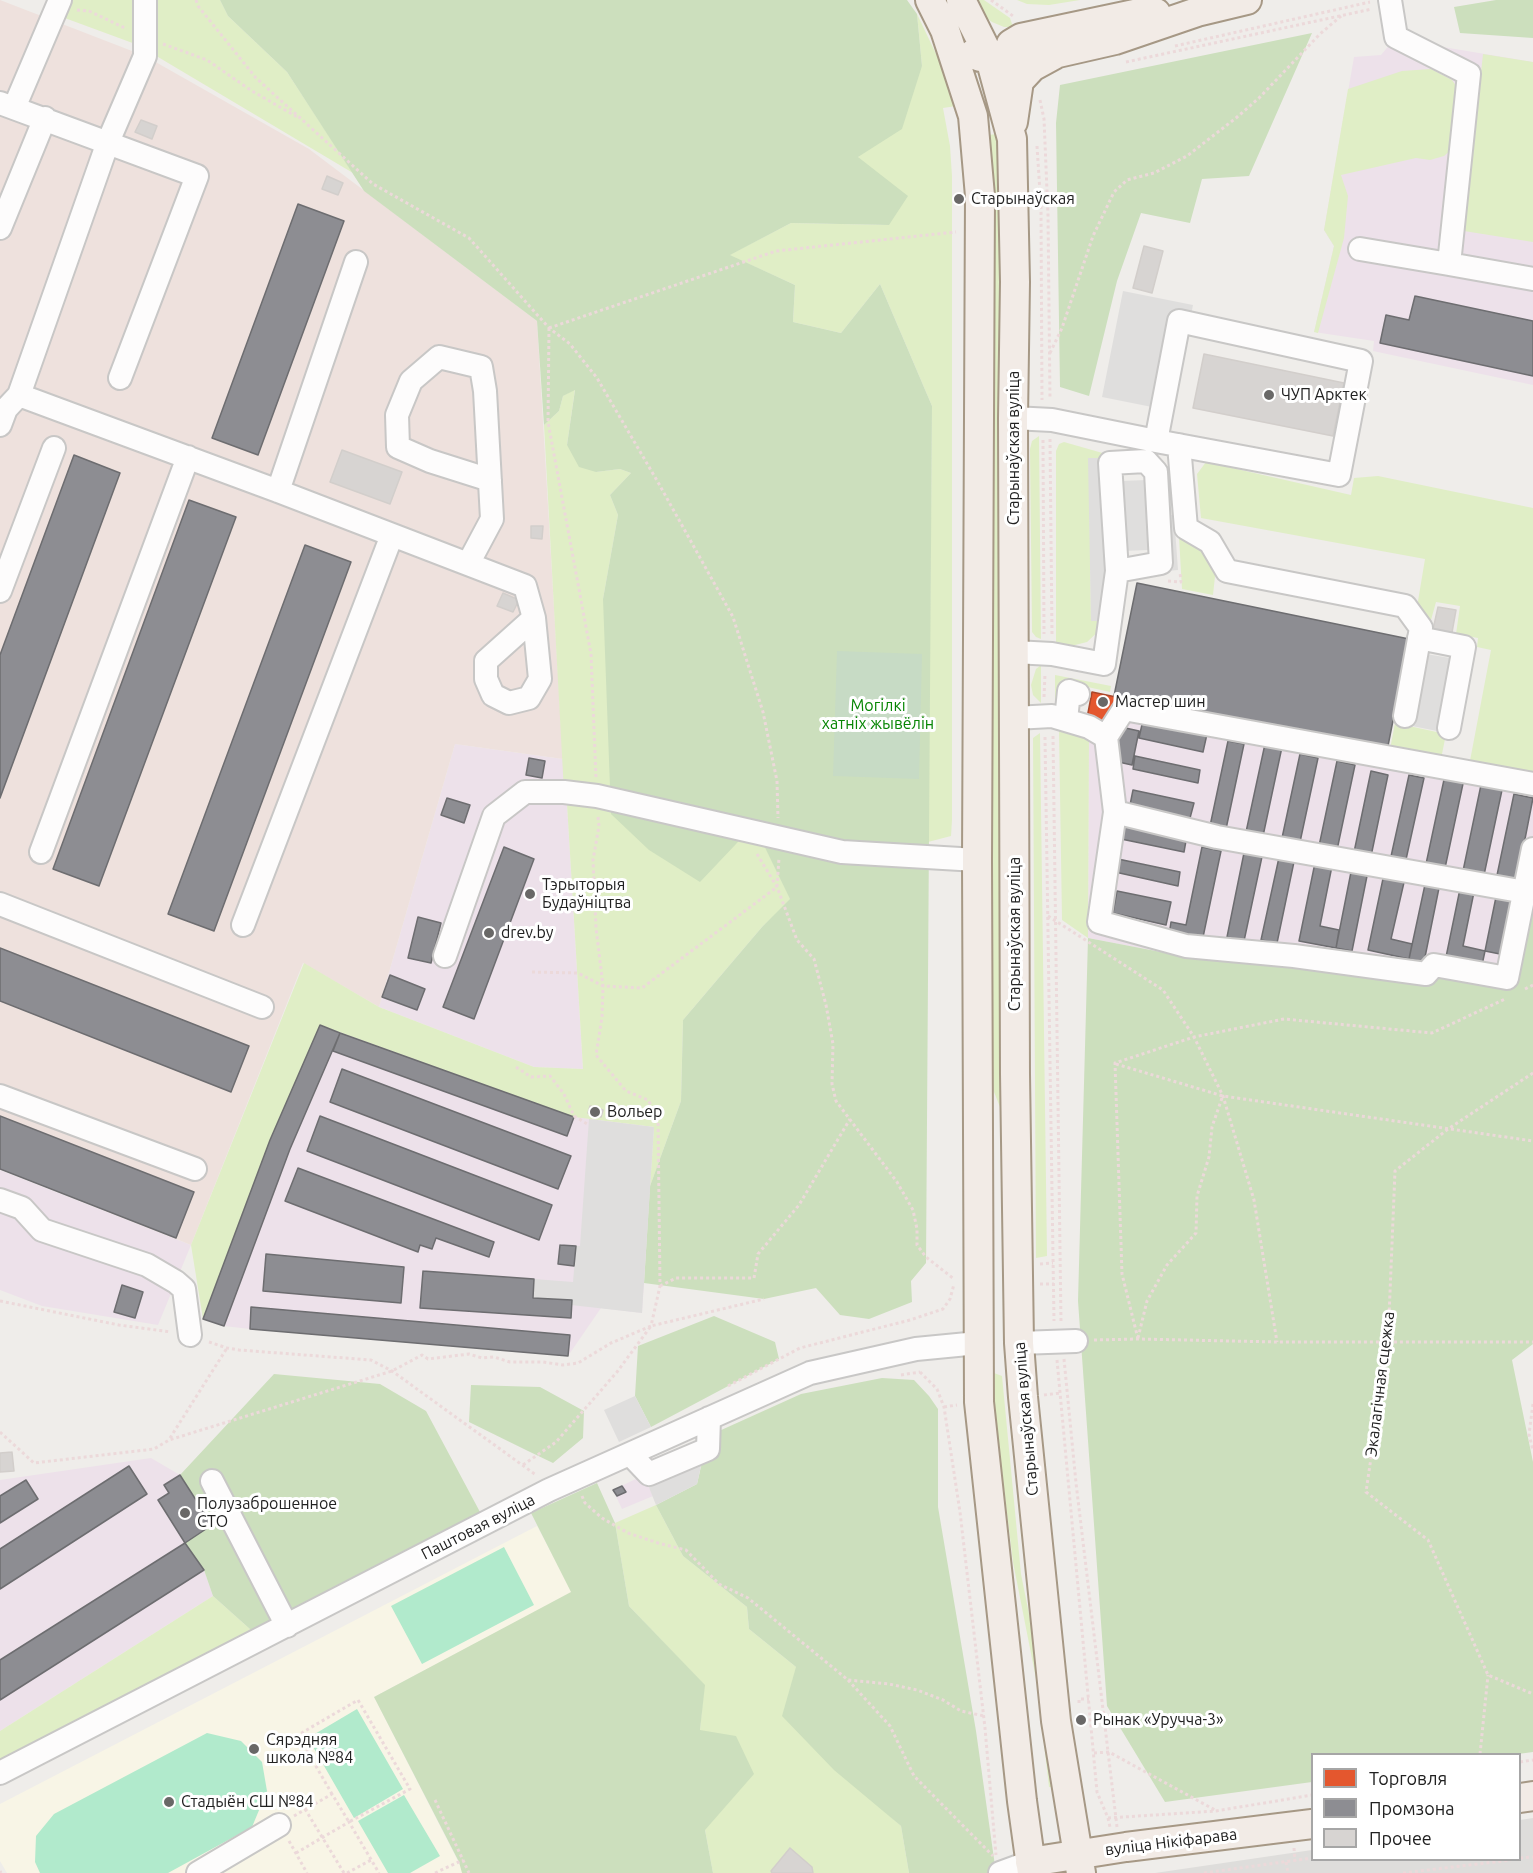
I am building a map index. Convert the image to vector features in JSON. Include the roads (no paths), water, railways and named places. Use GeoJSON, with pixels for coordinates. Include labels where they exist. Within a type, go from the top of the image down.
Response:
{"type":"FeatureCollection","features":[{"type":"Feature","properties":{"kind":"main road","name":"Старынаўская вуліца"},"geometry":{"type":"LineString","coordinates":[[930,0],[945,30],[968,98],[976,138],[980,251],[977,860],[979,1402],[1031,1867]]}},
{"type":"Feature","properties":{"kind":"main road"},"geometry":{"type":"LineString","coordinates":[[945,30],[963,49],[980,57],[1058,53],[1115,40],[1197,12],[1247,0]]}},
{"type":"Feature","properties":{"kind":"main road","name":"Старынаўская вуліца"},"geometry":{"type":"LineString","coordinates":[[973,3],[990,58],[1024,141],[1015,282],[1013,418],[1015,1062],[1019,1343],[1056,1721],[1080,1864]]}},
{"type":"Feature","properties":{"kind":"main road"},"geometry":{"type":"LineString","coordinates":[[973,3],[996,29],[1022,32],[1139,13],[1197,12]]}},
{"type":"Feature","properties":{"kind":"main road"},"geometry":{"type":"LineString","coordinates":[[968,98],[976,73],[990,58],[1022,32]]}},
{"type":"Feature","properties":{"kind":"main road"},"geometry":{"type":"LineString","coordinates":[[1024,141],[1019,81],[1032,67],[1058,53]]}},
{"type":"Feature","properties":{"kind":"main road"},"geometry":{"type":"LineString","coordinates":[[978,1343],[1019,1343]]}},
{"type":"Feature","properties":{"kind":"main road","name":"вуліца Нікіфарава"},"geometry":{"type":"LineString","coordinates":[[1031,1867],[1080,1864],[1120,1848],[1311,1824]]}},
{"type":"Feature","properties":{"kind":"street"},"geometry":{"type":"LineString","coordinates":[[145,0],[145,56],[108,142],[6,409],[188,457],[525,586],[534,618]]}},
{"type":"Feature","properties":{"kind":"street"},"geometry":{"type":"LineString","coordinates":[[1387,2],[1396,37],[1469,74],[1449,264]]}},
{"type":"Feature","properties":{"kind":"street"},"geometry":{"type":"LineString","coordinates":[[59,4],[7,106],[45,118],[197,176],[120,378]]}},
{"type":"Feature","properties":{"kind":"street"},"geometry":{"type":"LineString","coordinates":[[0,228],[45,118]]}},
{"type":"Feature","properties":{"kind":"street"},"geometry":{"type":"LineString","coordinates":[[1360,249],[1533,279]]}},
{"type":"Feature","properties":{"kind":"street"},"geometry":{"type":"LineString","coordinates":[[278,491],[356,262]]}},
{"type":"Feature","properties":{"kind":"street"},"geometry":{"type":"LineString","coordinates":[[1013,418],[1047,419],[1156,441],[1339,476],[1361,361],[1179,321],[1156,441]]}},
{"type":"Feature","properties":{"kind":"street"},"geometry":{"type":"LineString","coordinates":[[468,564],[492,519],[490,480],[485,391],[481,367],[439,357],[411,381],[397,416],[398,447],[430,461],[490,480]]}},
{"type":"Feature","properties":{"kind":"street"},"geometry":{"type":"LineString","coordinates":[[1179,445],[1186,528],[1210,542],[1227,571],[1406,606],[1421,628],[1405,716]]}},
{"type":"Feature","properties":{"kind":"street"},"geometry":{"type":"LineString","coordinates":[[0,591],[54,448]]}},
{"type":"Feature","properties":{"kind":"street"},"geometry":{"type":"LineString","coordinates":[[41,852],[188,457]]}},
{"type":"Feature","properties":{"kind":"street"},"geometry":{"type":"LineString","coordinates":[[1014,652],[1048,654],[1104,664],[1117,571],[1110,463],[1146,461],[1156,472],[1161,563],[1117,571]]}},
{"type":"Feature","properties":{"kind":"street"},"geometry":{"type":"LineString","coordinates":[[243,924],[392,534]]}},
{"type":"Feature","properties":{"kind":"street"},"geometry":{"type":"LineString","coordinates":[[1419,638],[1464,647],[1449,728]]}},
{"type":"Feature","properties":{"kind":"street"},"geometry":{"type":"LineString","coordinates":[[1054,717],[1069,692],[1078,694]]}},
{"type":"Feature","properties":{"kind":"street"},"geometry":{"type":"LineString","coordinates":[[1533,784],[1124,709],[1106,737],[1115,812],[1099,922],[1186,946],[1294,956],[1426,974],[1434,965],[1507,978],[1533,849]]}},
{"type":"Feature","properties":{"kind":"street"},"geometry":{"type":"LineString","coordinates":[[1014,718],[1054,717],[1089,727],[1106,737]]}},
{"type":"Feature","properties":{"kind":"street"},"geometry":{"type":"LineString","coordinates":[[445,956],[494,816],[525,792],[564,792],[597,796],[842,852],[977,860]]}},
{"type":"Feature","properties":{"kind":"street"},"geometry":{"type":"LineString","coordinates":[[1115,812],[1217,837],[1525,892]]}},
{"type":"Feature","properties":{"kind":"street"},"geometry":{"type":"LineString","coordinates":[[0,904],[262,1007]]}},
{"type":"Feature","properties":{"kind":"street"},"geometry":{"type":"LineString","coordinates":[[0,1096],[195,1169]]}},
{"type":"Feature","properties":{"kind":"street"},"geometry":{"type":"LineString","coordinates":[[0,1200],[22,1208],[42,1230],[147,1265],[176,1282],[184,1289],[190,1335]]}},
{"type":"Feature","properties":{"kind":"street"},"geometry":{"type":"LineString","coordinates":[[1019,1343],[1064,1341]]}},
{"type":"Feature","properties":{"kind":"street","name":"Паштовая вуліца"},"geometry":{"type":"LineString","coordinates":[[0,1773],[549,1490],[810,1373],[916,1349],[978,1343]]}},
{"type":"Feature","properties":{"kind":"street"},"geometry":{"type":"LineString","coordinates":[[212,1481],[287,1626]]}},
{"type":"Feature","properties":{"kind":"street"},"geometry":{"type":"LineString","coordinates":[[198,1873],[279,1825]]}},
{"type":"Feature","properties":{"kind":"street"},"geometry":{"type":"LineString","coordinates":[[1000,1873],[1031,1867]]}},
{"type":"Feature","properties":{"kind":"place","name":"Старынаўская"},"geometry":{"type":"Point","coordinates":[959,199]}},
{"type":"Feature","properties":{"kind":"place","name":"ЧУП Арктек"},"geometry":{"type":"Point","coordinates":[1269,395]}},
{"type":"Feature","properties":{"kind":"place","name":"Мастер шин"},"geometry":{"type":"Point","coordinates":[1103,702]}},
{"type":"Feature","properties":{"kind":"place","name":"Тэрыторыя Будаўніцтва"},"geometry":{"type":"Point","coordinates":[530,894]}},
{"type":"Feature","properties":{"kind":"place","name":"drev.by"},"geometry":{"type":"Point","coordinates":[489,933]}},
{"type":"Feature","properties":{"kind":"place","name":"Вольер"},"geometry":{"type":"Point","coordinates":[595,1112]}},
{"type":"Feature","properties":{"kind":"place","name":"Полузаброшенное СТО"},"geometry":{"type":"Point","coordinates":[185,1513]}},
{"type":"Feature","properties":{"kind":"place","name":"Рынак «Уручча-3»"},"geometry":{"type":"Point","coordinates":[1081,1720]}},
{"type":"Feature","properties":{"kind":"place","name":"Сярэдняя школа №84"},"geometry":{"type":"Point","coordinates":[254,1749]}},
{"type":"Feature","properties":{"kind":"place","name":"Стадыён СШ №84"},"geometry":{"type":"Point","coordinates":[169,1802]}},
{"type":"Feature","properties":{"kind":"park label","name":"Могілкі хатніх жывёлін"},"geometry":{"type":"Point","coordinates":[878,715]}}]}
